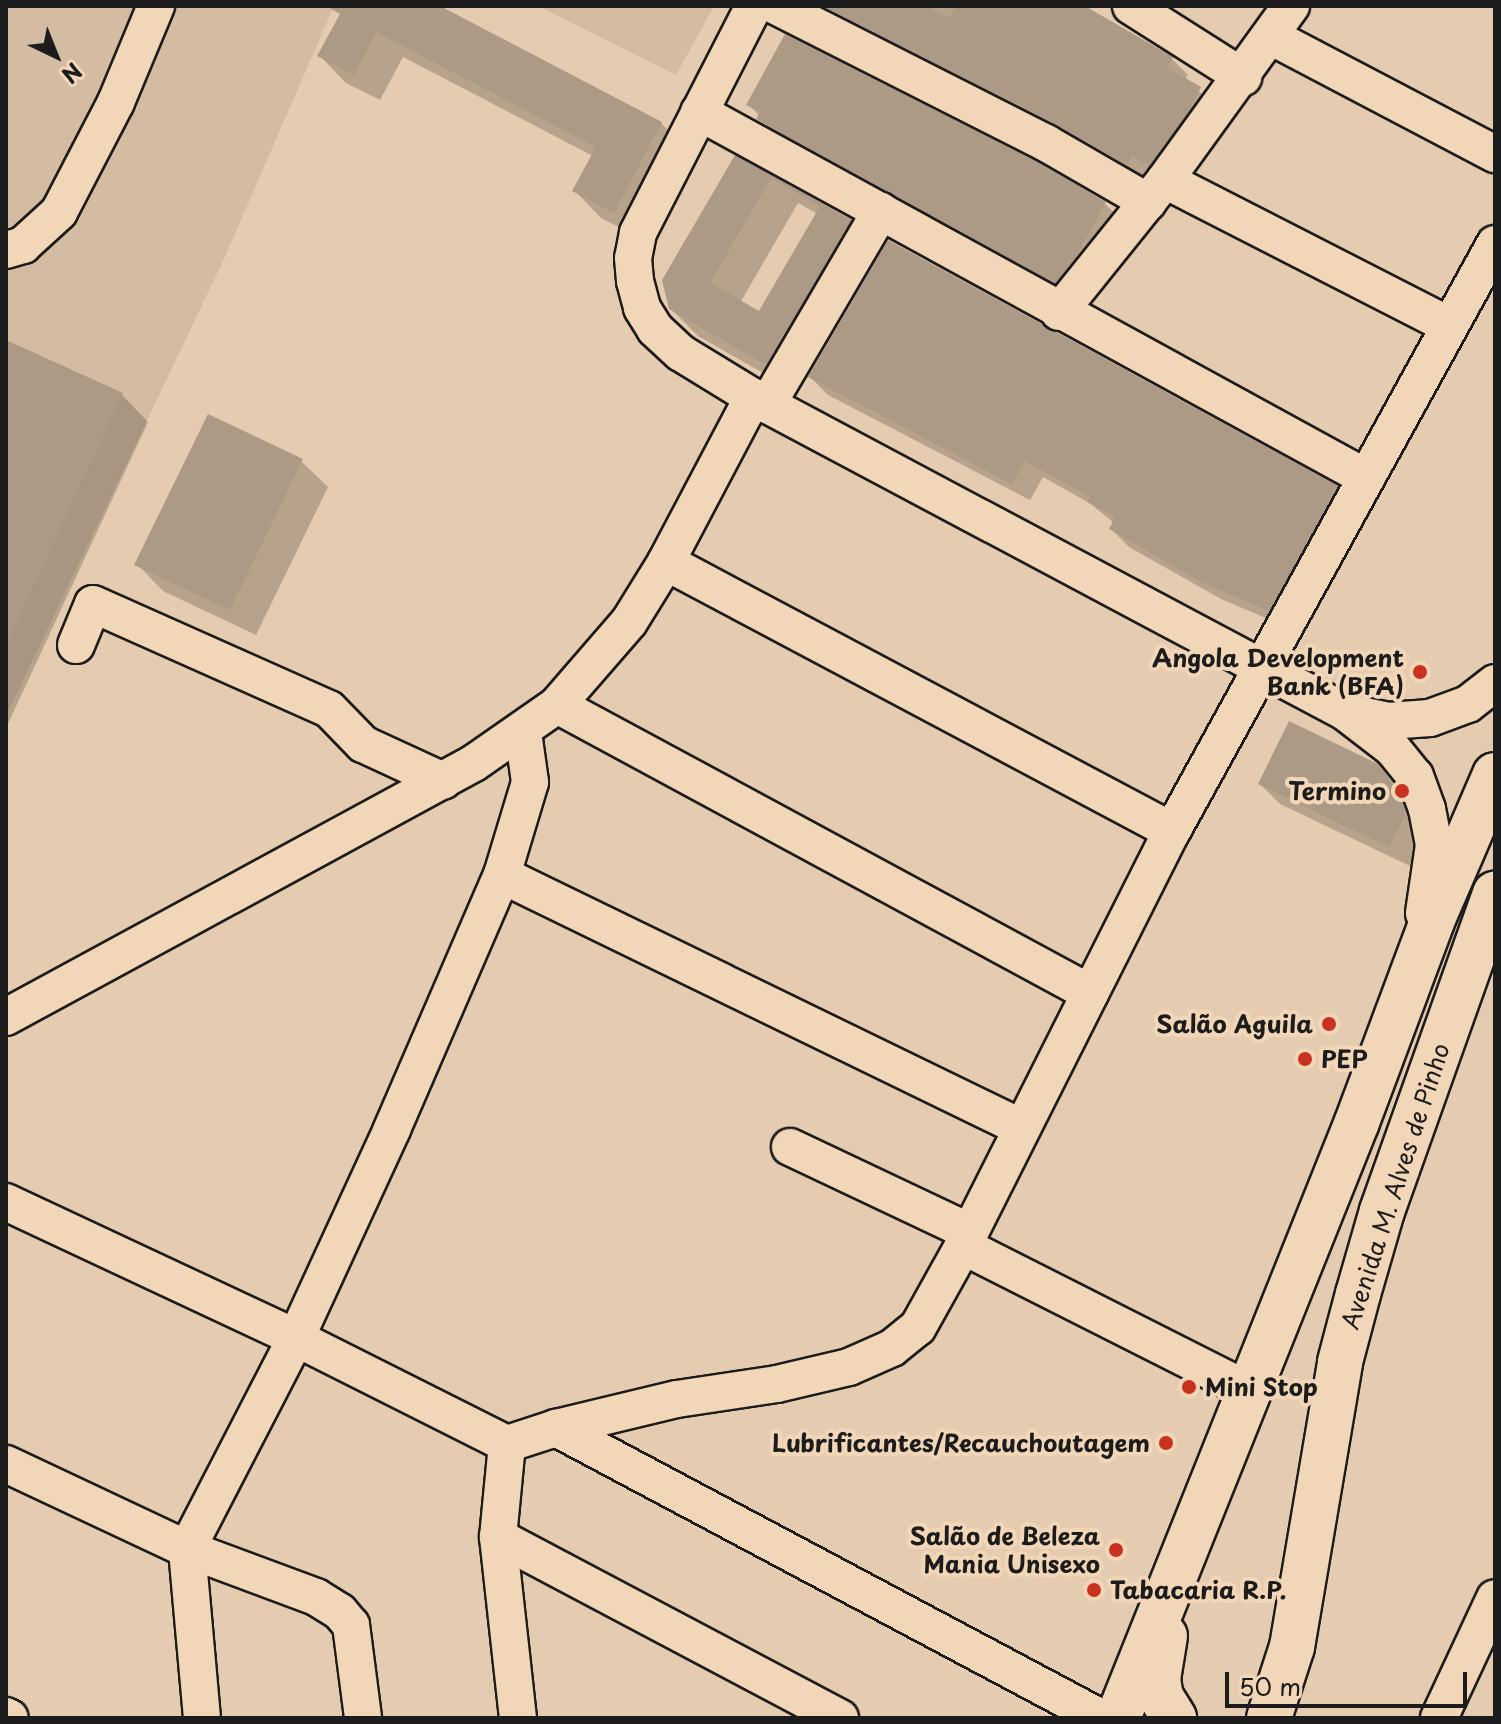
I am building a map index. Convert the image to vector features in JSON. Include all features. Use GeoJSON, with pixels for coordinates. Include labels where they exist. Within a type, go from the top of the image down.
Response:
{"type":"FeatureCollection","features":[{"type":"Feature","properties":{"kind":"main road"},"geometry":{"type":"LineString","coordinates":[[1118,1718],[1357,1122],[1402,997],[1495,775]]}},
{"type":"Feature","properties":{"kind":"main road","name":"Avenida M. Alves de Pinho"},"geometry":{"type":"LineString","coordinates":[[1269,1718],[1292,1647],[1340,1362],[1362,1280],[1382,1211],[1495,894]]}},
{"type":"Feature","properties":{"kind":"main road"},"geometry":{"type":"LineString","coordinates":[[1174,1718],[1161,1697],[1158,1679],[1172,1605],[1194,1530]]}},
{"type":"Feature","properties":{"kind":"main road"},"geometry":{"type":"LineString","coordinates":[[1233,1718],[1262,1681],[1305,1567]]}},
{"type":"Feature","properties":{"kind":"street"},"geometry":{"type":"LineString","coordinates":[[6,250],[23,245],[59,212],[116,102],[156,6]]}},
{"type":"Feature","properties":{"kind":"street"},"geometry":{"type":"LineString","coordinates":[[754,6],[638,233],[633,258],[635,281],[642,308],[655,329],[681,353],[760,401],[1263,666],[1345,712],[1392,748],[1415,776],[1427,809],[1434,845],[1431,882],[1402,997]]}},
{"type":"Feature","properties":{"kind":"street"},"geometry":{"type":"LineString","coordinates":[[776,6],[1046,143],[1448,325]]}},
{"type":"Feature","properties":{"kind":"street"},"geometry":{"type":"LineString","coordinates":[[1131,6],[1243,77]]}},
{"type":"Feature","properties":{"kind":"street"},"geometry":{"type":"LineString","coordinates":[[1059,312],[1243,77],[1291,6]]}},
{"type":"Feature","properties":{"kind":"street"},"geometry":{"type":"LineString","coordinates":[[1272,37],[1495,154]]}},
{"type":"Feature","properties":{"kind":"street"},"geometry":{"type":"LineString","coordinates":[[699,112],[1365,477]]}},
{"type":"Feature","properties":{"kind":"street"},"geometry":{"type":"LineString","coordinates":[[6,1017],[443,781],[523,732],[557,705],[629,622],[760,401],[881,211]]}},
{"type":"Feature","properties":{"kind":"street"},"geometry":{"type":"LineString","coordinates":[[6,1202],[296,1338],[507,1444],[556,1428],[677,1399],[777,1384],[849,1367],[892,1348],[918,1327],[966,1239],[1172,831],[1495,244]]}},
{"type":"Feature","properties":{"kind":"street"},"geometry":{"type":"LineString","coordinates":[[666,562],[1172,831]]}},
{"type":"Feature","properties":{"kind":"street"},"geometry":{"type":"LineString","coordinates":[[76,645],[93,604],[329,709],[363,744],[443,781]]}},
{"type":"Feature","properties":{"kind":"street"},"geometry":{"type":"LineString","coordinates":[[1345,712],[1388,721],[1430,718],[1468,704],[1495,683]]}},
{"type":"Feature","properties":{"kind":"street"},"geometry":{"type":"LineString","coordinates":[[557,705],[1090,993]]}},
{"type":"Feature","properties":{"kind":"street"},"geometry":{"type":"LineString","coordinates":[[202,1718],[187,1549],[296,1338],[392,1129],[502,875],[530,782],[523,732]]}},
{"type":"Feature","properties":{"kind":"street"},"geometry":{"type":"LineString","coordinates":[[502,875],[1020,1127]]}},
{"type":"Feature","properties":{"kind":"street"},"geometry":{"type":"LineString","coordinates":[[790,1147],[1248,1390]]}},
{"type":"Feature","properties":{"kind":"street"},"geometry":{"type":"LineString","coordinates":[[556,1428],[1101,1718]]}},
{"type":"Feature","properties":{"kind":"street"},"geometry":{"type":"LineString","coordinates":[[507,1444],[498,1537],[518,1718]]}},
{"type":"Feature","properties":{"kind":"street"},"geometry":{"type":"LineString","coordinates":[[6,1464],[187,1549],[316,1597],[340,1612],[351,1625],[363,1718]]}},
{"type":"Feature","properties":{"kind":"street"},"geometry":{"type":"LineString","coordinates":[[498,1537],[840,1718]]}},
{"type":"Feature","properties":{"kind":"street"},"geometry":{"type":"LineString","coordinates":[[1439,1718],[1495,1598]]}},
{"type":"Feature","properties":{"kind":"shaded area"},"geometry":{"type":"Polygon","coordinates":[[[6,6],[334,6],[224,259],[6,716],[6,6]]]}},
{"type":"Feature","properties":{"kind":"shaded area"},"geometry":{"type":"Polygon","coordinates":[[[538,6],[714,6],[676,75],[538,6]]]}},
{"type":"Feature","properties":{"kind":"building"},"geometry":{"type":"Polygon","coordinates":[[[326,6],[440,6],[662,122],[614,213],[572,191],[596,147],[376,32],[354,75],[317,56],[340,14],[326,6]]]}},
{"type":"Feature","properties":{"kind":"building"},"geometry":{"type":"Polygon","coordinates":[[[822,6],[926,6],[949,18],[956,6],[1085,6],[1173,57],[1167,68],[1201,87],[1188,112],[1149,166],[1132,156],[1127,165],[1056,124],[822,6]]]}},
{"type":"Feature","properties":{"kind":"building"},"geometry":{"type":"Polygon","coordinates":[[[785,34],[1036,161],[1106,202],[1077,255],[1055,283],[756,119],[760,112],[746,105],[785,34]]]}},
{"type":"Feature","properties":{"kind":"building"},"geometry":{"type":"Polygon","coordinates":[[[735,155],[852,220],[766,365],[669,309],[662,280],[735,155]],[[771,178],[710,283],[759,311],[820,206],[771,178]]]}},
{"type":"Feature","properties":{"kind":"building"},"geometry":{"type":"Polygon","coordinates":[[[888,240],[1338,486],[1269,611],[1201,582],[1109,529],[1115,517],[1087,502],[1090,497],[1025,461],[1012,484],[808,377],[888,240]]]}},
{"type":"Feature","properties":{"kind":"building"},"geometry":{"type":"Polygon","coordinates":[[[6,340],[123,393],[6,645],[6,340]]]}},
{"type":"Feature","properties":{"kind":"building"},"geometry":{"type":"Polygon","coordinates":[[[208,414],[303,459],[230,610],[134,565],[208,414]]]}},
{"type":"Feature","properties":{"kind":"building"},"geometry":{"type":"Polygon","coordinates":[[[1289,721],[1378,764],[1396,787],[1405,809],[1403,820],[1389,847],[1258,784],[1289,721]]]}},
{"type":"Feature","properties":{"kind":"place","name":"Angola Development Bank (BFA)"},"geometry":{"type":"Point","coordinates":[1420,672]}},
{"type":"Feature","properties":{"kind":"place","name":"Termino"},"geometry":{"type":"Point","coordinates":[1402,791]}},
{"type":"Feature","properties":{"kind":"place","name":"Salão Aguila"},"geometry":{"type":"Point","coordinates":[1329,1024]}},
{"type":"Feature","properties":{"kind":"place","name":"PEP"},"geometry":{"type":"Point","coordinates":[1305,1059]}},
{"type":"Feature","properties":{"kind":"place","name":"Mini Stop"},"geometry":{"type":"Point","coordinates":[1189,1387]}},
{"type":"Feature","properties":{"kind":"place","name":"Lubrificantes/Recauchoutagem"},"geometry":{"type":"Point","coordinates":[1166,1443]}},
{"type":"Feature","properties":{"kind":"place","name":"Salão de Beleza Mania Unisexo"},"geometry":{"type":"Point","coordinates":[1116,1550]}},
{"type":"Feature","properties":{"kind":"place","name":"Tabacaria R.P."},"geometry":{"type":"Point","coordinates":[1094,1590]}}]}
